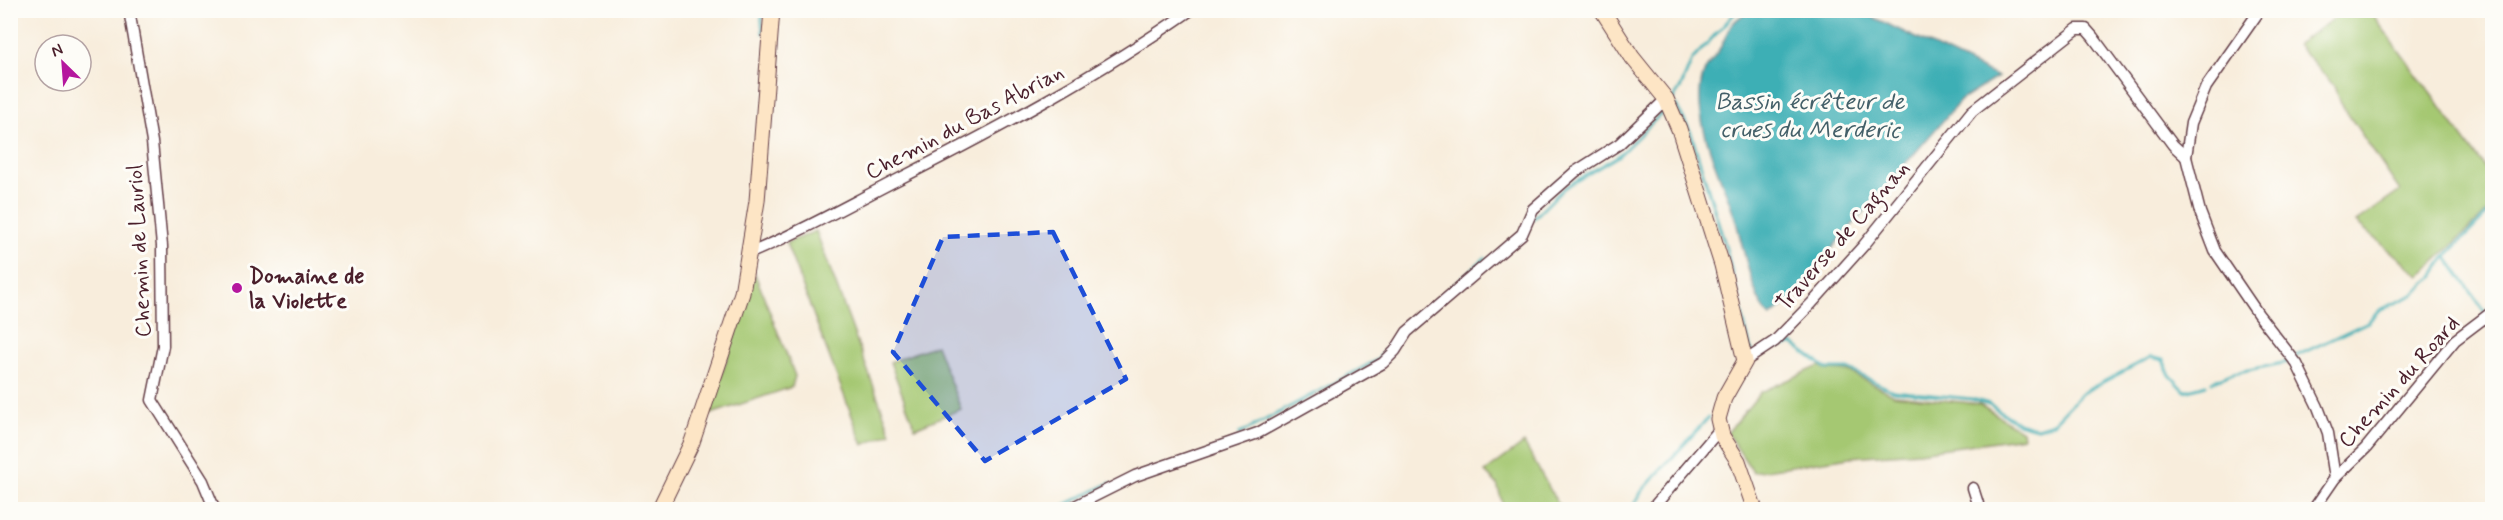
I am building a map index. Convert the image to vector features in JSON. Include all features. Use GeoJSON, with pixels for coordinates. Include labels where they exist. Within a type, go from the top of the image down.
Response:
{"type":"FeatureCollection","features":[{"type":"Feature","properties":{"kind":"street","name":"Chemin de Lauriol"},"geometry":{"type":"LineString","coordinates":[[129,10],[152,142],[162,246],[163,346],[152,400],[203,482],[214,510]]}},
{"type":"Feature","properties":{"kind":"street"},"geometry":{"type":"LineString","coordinates":[[659,510],[680,470],[705,406],[742,293],[757,201],[772,10]]}},
{"type":"Feature","properties":{"kind":"street","name":"Chemin du Bas Abrian"},"geometry":{"type":"LineString","coordinates":[[748,254],[811,226],[1045,103],[1091,73],[1135,50],[1191,10]]}},
{"type":"Feature","properties":{"kind":"street"},"geometry":{"type":"LineString","coordinates":[[1602,10],[1632,57],[1666,99],[1700,192],[1723,271],[1744,358],[1724,398],[1718,419],[1720,429],[1738,461],[1755,510]]}},
{"type":"Feature","properties":{"kind":"street"},"geometry":{"type":"LineString","coordinates":[[2260,10],[2206,87],[2191,123],[2186,157],[2203,221],[2215,251],[2247,299],[2297,364],[2318,407],[2328,433],[2335,478]]}},
{"type":"Feature","properties":{"kind":"street","name":"Traverse de Cagnan"},"geometry":{"type":"LineString","coordinates":[[1744,358],[1766,348],[1812,303],[1864,245],[1972,111],[2077,29],[2086,29],[2093,37],[2173,145],[2186,157]]}},
{"type":"Feature","properties":{"kind":"street"},"geometry":{"type":"LineString","coordinates":[[1067,510],[1135,476],[1258,433],[1383,363],[1395,351],[1407,332],[1522,234],[1533,209],[1575,171],[1619,144],[1666,99]]}},
{"type":"Feature","properties":{"kind":"street","name":"Chemin du Roard"},"geometry":{"type":"LineString","coordinates":[[2313,510],[2335,478],[2366,448],[2455,340],[2493,312]]}},
{"type":"Feature","properties":{"kind":"street"},"geometry":{"type":"LineString","coordinates":[[1651,510],[1720,429]]}},
{"type":"Feature","properties":{"kind":"street"},"geometry":{"type":"LineString","coordinates":[[1973,488],[1980,510]]}},
{"type":"Feature","properties":{"kind":"highlighted area"},"geometry":{"type":"Polygon","coordinates":[[[1053,232],[1126,379],[985,461],[893,352],[943,237],[1053,232]]]}},
{"type":"Feature","properties":{"kind":"green space"},"geometry":{"type":"Polygon","coordinates":[[[2345,11],[2370,11],[2492,177],[2492,207],[2420,276],[2356,222],[2400,191],[2339,101],[2334,86],[2297,44],[2345,11]]]}},
{"type":"Feature","properties":{"kind":"green space"},"geometry":{"type":"Polygon","coordinates":[[[816,231],[891,433],[863,445],[786,243],[816,231]]]}},
{"type":"Feature","properties":{"kind":"green space"},"geometry":{"type":"Polygon","coordinates":[[[755,274],[795,376],[792,387],[708,415],[755,274]]]}},
{"type":"Feature","properties":{"kind":"green space"},"geometry":{"type":"Polygon","coordinates":[[[936,345],[961,409],[915,428],[890,362],[936,345]]]}},
{"type":"Feature","properties":{"kind":"green space"},"geometry":{"type":"Polygon","coordinates":[[[1819,366],[1828,370],[1848,371],[1893,395],[1980,404],[2022,431],[2023,437],[1919,452],[1850,457],[1753,472],[1727,433],[1761,392],[1819,366]]]}},
{"type":"Feature","properties":{"kind":"green space"},"geometry":{"type":"Polygon","coordinates":[[[1524,443],[1561,509],[1504,509],[1497,484],[1485,472],[1524,443]]]}},
{"type":"Feature","properties":{"kind":"water","name":"Bassin écrêteur de crues du Merderic"},"geometry":{"type":"Polygon","coordinates":[[[1782,9],[1858,10],[1998,77],[1961,100],[1828,253],[1791,300],[1770,316],[1764,309],[1753,285],[1735,218],[1703,127],[1700,90],[1704,73],[1732,24],[1748,12],[1782,9]]]}},
{"type":"Feature","properties":{"kind":"waterway"},"geometry":{"type":"LineString","coordinates":[[761,10],[763,33]]}},
{"type":"Feature","properties":{"kind":"waterway"},"geometry":{"type":"LineString","coordinates":[[1673,99],[1680,89],[1692,60],[1738,10]]}},
{"type":"Feature","properties":{"kind":"waterway"},"geometry":{"type":"LineString","coordinates":[[1676,105],[1691,133],[1726,248],[1751,351]]}},
{"type":"Feature","properties":{"kind":"waterway"},"geometry":{"type":"LineString","coordinates":[[1534,218],[1564,188],[1618,156],[1664,111]]}},
{"type":"Feature","properties":{"kind":"waterway"},"geometry":{"type":"LineString","coordinates":[[2296,356],[2368,322],[2380,310],[2413,295],[2432,278],[2446,256],[2492,209]]}},
{"type":"Feature","properties":{"kind":"waterway"},"geometry":{"type":"LineString","coordinates":[[2446,256],[2485,312]]}},
{"type":"Feature","properties":{"kind":"waterway"},"geometry":{"type":"LineString","coordinates":[[1436,301],[1485,258]]}},
{"type":"Feature","properties":{"kind":"waterway"},"geometry":{"type":"LineString","coordinates":[[1239,434],[1377,360],[1399,336]]}},
{"type":"Feature","properties":{"kind":"waterway"},"geometry":{"type":"LineString","coordinates":[[1773,347],[1793,344],[1827,369],[1848,369],[1893,391],[1972,399],[1989,404],[2018,423],[2037,428],[2053,423],[2082,393],[2151,357],[2163,360],[2170,375],[2185,391],[2206,385]]}},
{"type":"Feature","properties":{"kind":"waterway"},"geometry":{"type":"LineString","coordinates":[[2212,382],[2233,373],[2288,362]]}},
{"type":"Feature","properties":{"kind":"waterway"},"geometry":{"type":"LineString","coordinates":[[1631,510],[1642,491],[1708,418]]}},
{"type":"Feature","properties":{"kind":"waterway"},"geometry":{"type":"LineString","coordinates":[[1054,510],[1110,483]]}},
{"type":"Feature","properties":{"kind":"place","name":"Domaine de la Violette"},"geometry":{"type":"Point","coordinates":[237,288]}}]}
